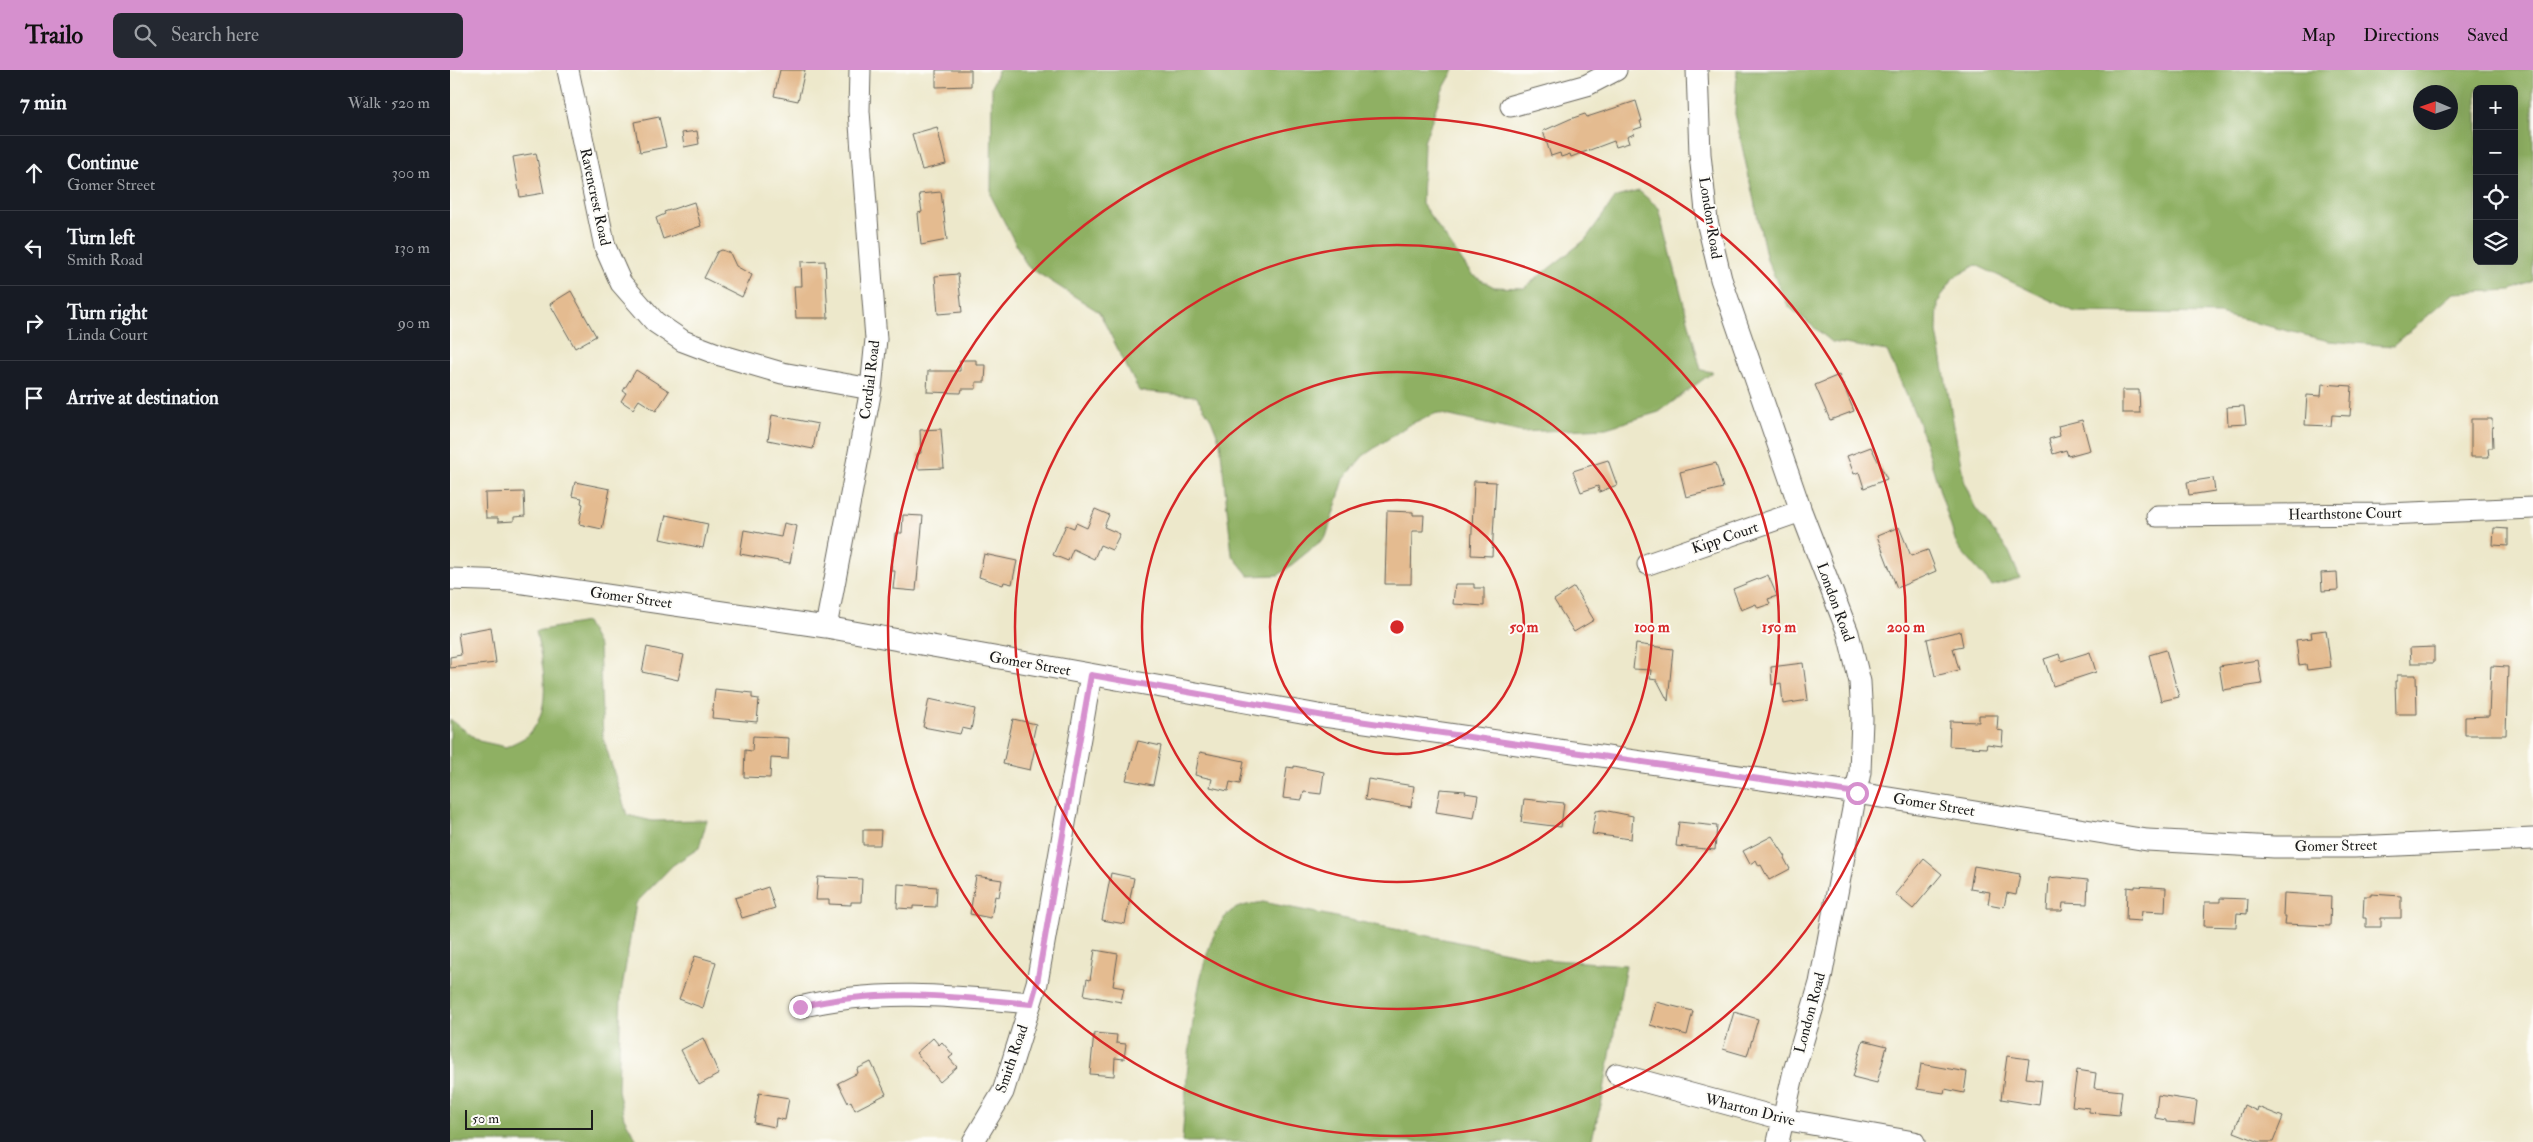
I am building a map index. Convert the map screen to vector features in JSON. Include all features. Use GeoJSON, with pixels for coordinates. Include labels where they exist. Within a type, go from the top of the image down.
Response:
{"type":"FeatureCollection","features":[{"type":"Feature","properties":{"kind":"street","name":"Ravencrest Road"},"geometry":{"type":"LineString","coordinates":[[568,70],[605,247],[621,284],[655,322],[683,341],[720,355],[782,373],[871,389]]}},
{"type":"Feature","properties":{"kind":"street","name":"Cordial Road"},"geometry":{"type":"LineString","coordinates":[[826,627],[871,389],[876,339],[859,111],[860,70]]}},
{"type":"Feature","properties":{"kind":"street"},"geometry":{"type":"LineString","coordinates":[[1511,106],[1587,84],[1616,70]]}},
{"type":"Feature","properties":{"kind":"street","name":"London Road"},"geometry":{"type":"LineString","coordinates":[[1697,70],[1700,154],[1710,231],[1731,313],[1801,511],[1848,633],[1860,682],[1862,719],[1860,772],[1857,793],[1820,983],[1778,1142]]}},
{"type":"Feature","properties":{"kind":"street","name":"Hearthstone Court"},"geometry":{"type":"LineString","coordinates":[[2157,516],[2386,514],[2533,508]]}},
{"type":"Feature","properties":{"kind":"street","name":"Kipp Court"},"geometry":{"type":"LineString","coordinates":[[1648,564],[1801,511]]}},
{"type":"Feature","properties":{"kind":"street","name":"Gomer Street"},"geometry":{"type":"LineString","coordinates":[[450,579],[510,581],[826,627],[1324,716],[1857,793],[2147,840],[2269,847],[2354,847],[2533,839]]}},
{"type":"Feature","properties":{"kind":"street","name":"Smith Road"},"geometry":{"type":"LineString","coordinates":[[973,1142],[1003,1092],[1037,983],[1091,675]]}},
{"type":"Feature","properties":{"kind":"street"},"geometry":{"type":"LineString","coordinates":[[800,1007],[828,1000],[908,995],[958,996],[1031,1004]]}},
{"type":"Feature","properties":{"kind":"street","name":"Wharton Drive"},"geometry":{"type":"LineString","coordinates":[[1617,1074],[1783,1119],[1914,1142]]}},
{"type":"Feature","properties":{"kind":"green space"},"geometry":{"type":"Polygon","coordinates":[[[998,70],[1454,70],[1442,91],[1424,142],[1422,204],[1472,275],[1494,287],[1524,288],[1585,240],[1616,197],[1639,191],[1659,208],[1701,370],[1713,372],[1659,412],[1606,428],[1521,432],[1437,413],[1410,424],[1363,456],[1344,479],[1326,537],[1279,575],[1249,576],[1232,555],[1220,442],[1211,419],[1196,396],[1139,391],[1099,312],[1027,266],[991,196],[992,86],[998,70]]]}},
{"type":"Feature","properties":{"kind":"green space"},"geometry":{"type":"Polygon","coordinates":[[[1737,70],[2533,70],[2533,281],[2511,290],[2454,293],[2393,346],[2329,341],[2219,314],[2075,312],[1976,265],[1953,278],[1938,302],[1937,332],[1964,482],[1975,507],[2009,552],[2020,578],[1992,586],[1957,546],[1918,421],[1887,351],[1832,342],[1788,306],[1767,260],[1735,114],[1737,70]]]}},
{"type":"Feature","properties":{"kind":"green space"},"geometry":{"type":"Polygon","coordinates":[[[586,622],[599,647],[603,737],[627,815],[652,821],[707,820],[699,848],[673,865],[636,903],[621,994],[618,1090],[624,1118],[638,1142],[450,1142],[450,719],[479,741],[506,747],[525,737],[537,722],[542,710],[544,697],[543,670],[536,631],[586,622]]]}},
{"type":"Feature","properties":{"kind":"green space"},"geometry":{"type":"Polygon","coordinates":[[[1263,902],[1541,959],[1626,965],[1602,1101],[1591,1142],[1182,1142],[1194,1017],[1208,950],[1219,925],[1233,910],[1263,902]]]}},
{"type":"Feature","properties":{"kind":"building"},"geometry":{"type":"Polygon","coordinates":[[[780,70],[805,70],[798,101],[774,96],[780,70]]]}},
{"type":"Feature","properties":{"kind":"building"},"geometry":{"type":"Polygon","coordinates":[[[936,70],[971,70],[971,86],[936,87],[936,70]]]}},
{"type":"Feature","properties":{"kind":"building"},"geometry":{"type":"Polygon","coordinates":[[[1636,101],[1642,127],[1633,130],[1634,134],[1627,137],[1629,143],[1616,147],[1614,141],[1571,157],[1570,154],[1561,157],[1560,153],[1551,156],[1543,131],[1585,114],[1587,117],[1636,101]]]}},
{"type":"Feature","properties":{"kind":"building"},"geometry":{"type":"Polygon","coordinates":[[[659,117],[666,147],[640,152],[634,122],[659,117]]]}},
{"type":"Feature","properties":{"kind":"building"},"geometry":{"type":"Polygon","coordinates":[[[937,127],[946,164],[922,170],[912,134],[937,127]]]}},
{"type":"Feature","properties":{"kind":"building"},"geometry":{"type":"Polygon","coordinates":[[[697,131],[699,144],[684,147],[682,133],[697,131]]]}},
{"type":"Feature","properties":{"kind":"building"},"geometry":{"type":"Polygon","coordinates":[[[536,153],[544,193],[520,197],[513,157],[536,153]]]}},
{"type":"Feature","properties":{"kind":"building"},"geometry":{"type":"Polygon","coordinates":[[[941,192],[947,240],[921,245],[918,213],[922,212],[919,194],[941,192]]]}},
{"type":"Feature","properties":{"kind":"building"},"geometry":{"type":"Polygon","coordinates":[[[694,202],[701,226],[663,239],[656,218],[665,214],[664,212],[694,202]]]}},
{"type":"Feature","properties":{"kind":"building"},"geometry":{"type":"Polygon","coordinates":[[[722,250],[730,253],[736,266],[752,275],[742,297],[704,278],[717,252],[722,250]]]}},
{"type":"Feature","properties":{"kind":"building"},"geometry":{"type":"Polygon","coordinates":[[[825,261],[828,318],[796,318],[794,286],[802,286],[801,262],[825,261]]]}},
{"type":"Feature","properties":{"kind":"building"},"geometry":{"type":"Polygon","coordinates":[[[958,274],[962,312],[938,314],[935,276],[958,274]]]}},
{"type":"Feature","properties":{"kind":"building"},"geometry":{"type":"Polygon","coordinates":[[[571,291],[596,336],[575,348],[550,304],[571,291]]]}},
{"type":"Feature","properties":{"kind":"building"},"geometry":{"type":"Polygon","coordinates":[[[960,360],[976,360],[976,365],[986,365],[985,382],[976,382],[976,389],[962,389],[961,393],[927,392],[928,371],[960,371],[960,360]]]}},
{"type":"Feature","properties":{"kind":"building"},"geometry":{"type":"Polygon","coordinates":[[[636,370],[669,391],[656,411],[639,400],[633,409],[621,401],[626,393],[623,391],[636,370]]]}},
{"type":"Feature","properties":{"kind":"building"},"geometry":{"type":"Polygon","coordinates":[[[1839,375],[1854,411],[1830,420],[1815,385],[1839,375]]]}},
{"type":"Feature","properties":{"kind":"building"},"geometry":{"type":"Polygon","coordinates":[[[2322,384],[2352,386],[2350,416],[2332,415],[2331,426],[2305,425],[2307,395],[2321,396],[2322,384]]]}},
{"type":"Feature","properties":{"kind":"building"},"geometry":{"type":"Polygon","coordinates":[[[2122,390],[2139,390],[2140,413],[2122,413],[2122,390]]]}},
{"type":"Feature","properties":{"kind":"building"},"geometry":{"type":"Polygon","coordinates":[[[2244,406],[2246,424],[2228,425],[2227,407],[2244,406]]]}},
{"type":"Feature","properties":{"kind":"building"},"geometry":{"type":"Polygon","coordinates":[[[772,415],[818,424],[813,449],[768,440],[772,415]]]}},
{"type":"Feature","properties":{"kind":"building"},"geometry":{"type":"Polygon","coordinates":[[[2471,419],[2492,419],[2493,448],[2488,448],[2489,457],[2471,457],[2471,419]]]}},
{"type":"Feature","properties":{"kind":"building"},"geometry":{"type":"Polygon","coordinates":[[[2082,420],[2090,450],[2068,456],[2066,450],[2053,454],[2049,439],[2060,436],[2058,426],[2082,420]]]}},
{"type":"Feature","properties":{"kind":"building"},"geometry":{"type":"Polygon","coordinates":[[[941,429],[944,468],[918,469],[917,454],[921,453],[920,430],[941,429]]]}},
{"type":"Feature","properties":{"kind":"building"},"geometry":{"type":"Polygon","coordinates":[[[1871,447],[1887,479],[1864,488],[1859,472],[1854,474],[1847,456],[1871,447]]]}},
{"type":"Feature","properties":{"kind":"building"},"geometry":{"type":"Polygon","coordinates":[[[1608,460],[1617,485],[1599,492],[1598,486],[1581,492],[1573,471],[1608,460]]]}},
{"type":"Feature","properties":{"kind":"building"},"geometry":{"type":"Polygon","coordinates":[[[1716,463],[1723,488],[1686,497],[1680,472],[1716,463]]]}},
{"type":"Feature","properties":{"kind":"building"},"geometry":{"type":"Polygon","coordinates":[[[2213,478],[2215,491],[2189,495],[2187,482],[2213,478]]]}},
{"type":"Feature","properties":{"kind":"building"},"geometry":{"type":"Polygon","coordinates":[[[1474,481],[1496,482],[1492,556],[1471,555],[1474,481]]]}},
{"type":"Feature","properties":{"kind":"building"},"geometry":{"type":"Polygon","coordinates":[[[575,482],[610,489],[602,529],[579,524],[583,504],[581,503],[582,498],[572,496],[575,482]]]}},
{"type":"Feature","properties":{"kind":"building"},"geometry":{"type":"Polygon","coordinates":[[[524,492],[525,516],[514,517],[514,521],[498,522],[498,518],[486,518],[485,493],[524,492]]]}},
{"type":"Feature","properties":{"kind":"building"},"geometry":{"type":"Polygon","coordinates":[[[1095,509],[1109,515],[1104,527],[1120,534],[1112,550],[1100,545],[1094,559],[1073,549],[1068,561],[1053,555],[1066,525],[1074,528],[1076,523],[1087,528],[1095,509]]]}},
{"type":"Feature","properties":{"kind":"building"},"geometry":{"type":"Polygon","coordinates":[[[1387,511],[1413,512],[1413,515],[1424,515],[1423,531],[1412,531],[1411,584],[1385,584],[1387,511]]]}},
{"type":"Feature","properties":{"kind":"building"},"geometry":{"type":"Polygon","coordinates":[[[666,515],[708,524],[703,548],[660,539],[666,515]]]}},
{"type":"Feature","properties":{"kind":"building"},"geometry":{"type":"Polygon","coordinates":[[[903,515],[923,516],[916,591],[893,589],[895,571],[891,571],[895,533],[902,533],[903,515]]]}},
{"type":"Feature","properties":{"kind":"building"},"geometry":{"type":"Polygon","coordinates":[[[784,523],[797,526],[790,563],[740,554],[744,530],[781,537],[784,523]]]}},
{"type":"Feature","properties":{"kind":"building"},"geometry":{"type":"Polygon","coordinates":[[[1899,527],[1911,556],[1928,550],[1936,571],[1897,588],[1877,536],[1899,527]]]}},
{"type":"Feature","properties":{"kind":"building"},"geometry":{"type":"Polygon","coordinates":[[[2494,528],[2508,529],[2508,546],[2493,545],[2494,528]]]}},
{"type":"Feature","properties":{"kind":"building"},"geometry":{"type":"Polygon","coordinates":[[[984,554],[1017,561],[1012,584],[1004,582],[1003,585],[979,577],[984,554]]]}},
{"type":"Feature","properties":{"kind":"building"},"geometry":{"type":"Polygon","coordinates":[[[2337,572],[2338,590],[2322,591],[2321,573],[2337,572]]]}},
{"type":"Feature","properties":{"kind":"building"},"geometry":{"type":"Polygon","coordinates":[[[1768,575],[1777,596],[1768,599],[1770,604],[1758,608],[1756,604],[1741,610],[1733,589],[1768,575]]]}},
{"type":"Feature","properties":{"kind":"building"},"geometry":{"type":"Polygon","coordinates":[[[1455,584],[1474,584],[1474,588],[1484,588],[1484,606],[1453,604],[1455,584]]]}},
{"type":"Feature","properties":{"kind":"building"},"geometry":{"type":"Polygon","coordinates":[[[1574,587],[1594,620],[1574,632],[1554,600],[1574,587]]]}},
{"type":"Feature","properties":{"kind":"building"},"geometry":{"type":"Polygon","coordinates":[[[491,627],[496,663],[450,668],[450,657],[461,655],[458,633],[491,627]]]}},
{"type":"Feature","properties":{"kind":"building"},"geometry":{"type":"Polygon","coordinates":[[[2326,630],[2331,667],[2307,670],[2306,664],[2299,665],[2296,640],[2312,638],[2311,632],[2326,630]]]}},
{"type":"Feature","properties":{"kind":"building"},"geometry":{"type":"Polygon","coordinates":[[[1960,631],[1963,646],[1953,648],[1959,670],[1935,676],[1927,639],[1960,631]]]}},
{"type":"Feature","properties":{"kind":"building"},"geometry":{"type":"Polygon","coordinates":[[[1636,644],[1673,649],[1668,701],[1657,680],[1650,679],[1651,670],[1633,669],[1636,644]]]}},
{"type":"Feature","properties":{"kind":"building"},"geometry":{"type":"Polygon","coordinates":[[[647,647],[684,655],[678,680],[642,672],[647,647]]]}},
{"type":"Feature","properties":{"kind":"building"},"geometry":{"type":"Polygon","coordinates":[[[2434,647],[2434,663],[2411,663],[2410,648],[2434,647]]]}},
{"type":"Feature","properties":{"kind":"building"},"geometry":{"type":"Polygon","coordinates":[[[2166,650],[2179,697],[2161,701],[2149,655],[2166,650]]]}},
{"type":"Feature","properties":{"kind":"building"},"geometry":{"type":"Polygon","coordinates":[[[2090,652],[2096,672],[2053,686],[2044,659],[2059,654],[2061,661],[2090,652]]]}},
{"type":"Feature","properties":{"kind":"building"},"geometry":{"type":"Polygon","coordinates":[[[2258,660],[2262,684],[2223,690],[2219,666],[2258,660]]]}},
{"type":"Feature","properties":{"kind":"building"},"geometry":{"type":"Polygon","coordinates":[[[1803,663],[1808,700],[1783,704],[1781,683],[1772,685],[1771,667],[1803,663]]]}},
{"type":"Feature","properties":{"kind":"building"},"geometry":{"type":"Polygon","coordinates":[[[2491,666],[2508,667],[2506,735],[2465,735],[2465,717],[2489,716],[2491,666]]]}},
{"type":"Feature","properties":{"kind":"building"},"geometry":{"type":"Polygon","coordinates":[[[2397,675],[2416,675],[2417,714],[2396,714],[2395,681],[2397,681],[2397,675]]]}},
{"type":"Feature","properties":{"kind":"building"},"geometry":{"type":"Polygon","coordinates":[[[715,689],[752,693],[752,698],[759,699],[757,722],[712,718],[715,689]]]}},
{"type":"Feature","properties":{"kind":"building"},"geometry":{"type":"Polygon","coordinates":[[[929,699],[975,709],[971,730],[962,728],[960,734],[923,727],[929,699]]]}},
{"type":"Feature","properties":{"kind":"building"},"geometry":{"type":"Polygon","coordinates":[[[1979,715],[1998,715],[1997,730],[2003,731],[2002,746],[1987,744],[1986,748],[1949,746],[1950,721],[1979,722],[1979,715]]]}},
{"type":"Feature","properties":{"kind":"building"},"geometry":{"type":"Polygon","coordinates":[[[1013,719],[1036,724],[1032,742],[1036,743],[1030,770],[1003,764],[1013,719]]]}},
{"type":"Feature","properties":{"kind":"building"},"geometry":{"type":"Polygon","coordinates":[[[753,736],[789,738],[788,759],[771,758],[770,778],[744,777],[745,750],[752,751],[753,736]]]}},
{"type":"Feature","properties":{"kind":"building"},"geometry":{"type":"Polygon","coordinates":[[[1138,741],[1161,746],[1153,785],[1126,780],[1138,741]]]}},
{"type":"Feature","properties":{"kind":"building"},"geometry":{"type":"Polygon","coordinates":[[[1200,752],[1244,761],[1240,784],[1230,782],[1228,791],[1210,787],[1212,779],[1195,775],[1200,752]]]}},
{"type":"Feature","properties":{"kind":"building"},"geometry":{"type":"Polygon","coordinates":[[[1294,766],[1324,772],[1321,794],[1304,792],[1302,800],[1283,798],[1287,767],[1294,768],[1294,766]]]}},
{"type":"Feature","properties":{"kind":"building"},"geometry":{"type":"Polygon","coordinates":[[[1368,779],[1414,786],[1411,807],[1365,800],[1368,779]]]}},
{"type":"Feature","properties":{"kind":"building"},"geometry":{"type":"Polygon","coordinates":[[[1440,789],[1466,791],[1465,793],[1478,795],[1474,818],[1436,812],[1440,789]]]}},
{"type":"Feature","properties":{"kind":"building"},"geometry":{"type":"Polygon","coordinates":[[[1524,799],[1564,803],[1561,827],[1521,822],[1524,799]]]}},
{"type":"Feature","properties":{"kind":"building"},"geometry":{"type":"Polygon","coordinates":[[[1603,810],[1633,816],[1631,839],[1592,834],[1596,811],[1603,810]]]}},
{"type":"Feature","properties":{"kind":"building"},"geometry":{"type":"Polygon","coordinates":[[[1679,822],[1717,826],[1715,850],[1676,846],[1679,822]]]}},
{"type":"Feature","properties":{"kind":"building"},"geometry":{"type":"Polygon","coordinates":[[[863,830],[881,830],[880,845],[863,845],[863,830]]]}},
{"type":"Feature","properties":{"kind":"building"},"geometry":{"type":"Polygon","coordinates":[[[1772,836],[1786,857],[1784,858],[1790,869],[1769,880],[1761,865],[1759,866],[1756,860],[1750,864],[1743,851],[1772,836]]]}},
{"type":"Feature","properties":{"kind":"building"},"geometry":{"type":"Polygon","coordinates":[[[1924,859],[1942,874],[1913,909],[1895,894],[1924,859]]]}},
{"type":"Feature","properties":{"kind":"building"},"geometry":{"type":"Polygon","coordinates":[[[1974,866],[2020,874],[2016,895],[2007,893],[2004,907],[1988,904],[1990,892],[1970,889],[1974,866]]]}},
{"type":"Feature","properties":{"kind":"building"},"geometry":{"type":"Polygon","coordinates":[[[1111,873],[1134,878],[1125,924],[1102,920],[1111,873]]]}},
{"type":"Feature","properties":{"kind":"building"},"geometry":{"type":"Polygon","coordinates":[[[976,876],[1002,880],[999,897],[995,896],[991,918],[970,914],[976,876]]]}},
{"type":"Feature","properties":{"kind":"building"},"geometry":{"type":"Polygon","coordinates":[[[818,877],[862,879],[861,902],[851,902],[851,905],[829,904],[829,900],[816,900],[818,877]]]}},
{"type":"Feature","properties":{"kind":"building"},"geometry":{"type":"Polygon","coordinates":[[[2049,878],[2088,880],[2087,904],[2063,903],[2062,911],[2047,911],[2049,878]]]}},
{"type":"Feature","properties":{"kind":"building"},"geometry":{"type":"Polygon","coordinates":[[[898,884],[937,887],[936,907],[913,906],[913,909],[897,908],[898,884]]]}},
{"type":"Feature","properties":{"kind":"building"},"geometry":{"type":"Polygon","coordinates":[[[2135,886],[2166,888],[2165,912],[2142,911],[2141,921],[2126,920],[2127,887],[2135,888],[2135,886]]]}},
{"type":"Feature","properties":{"kind":"building"},"geometry":{"type":"Polygon","coordinates":[[[768,887],[775,908],[742,918],[735,898],[768,887]]]}},
{"type":"Feature","properties":{"kind":"building"},"geometry":{"type":"Polygon","coordinates":[[[2284,893],[2331,896],[2330,926],[2285,924],[2286,916],[2283,916],[2284,893]]]}},
{"type":"Feature","properties":{"kind":"building"},"geometry":{"type":"Polygon","coordinates":[[[2371,894],[2401,896],[2401,918],[2381,918],[2381,927],[2366,927],[2366,918],[2363,918],[2364,896],[2371,896],[2371,894]]]}},
{"type":"Feature","properties":{"kind":"building"},"geometry":{"type":"Polygon","coordinates":[[[2220,898],[2248,899],[2247,914],[2237,913],[2236,927],[2204,926],[2205,902],[2220,902],[2220,898]]]}},
{"type":"Feature","properties":{"kind":"building"},"geometry":{"type":"Polygon","coordinates":[[[1095,950],[1118,954],[1113,986],[1124,988],[1121,1002],[1084,995],[1087,979],[1090,980],[1095,950]]]}},
{"type":"Feature","properties":{"kind":"building"},"geometry":{"type":"Polygon","coordinates":[[[695,956],[716,962],[703,1008],[679,999],[695,956]]]}},
{"type":"Feature","properties":{"kind":"building"},"geometry":{"type":"Polygon","coordinates":[[[1656,1002],[1693,1011],[1687,1035],[1650,1025],[1656,1002]]]}},
{"type":"Feature","properties":{"kind":"building"},"geometry":{"type":"Polygon","coordinates":[[[1734,1012],[1758,1019],[1747,1056],[1723,1049],[1734,1012]]]}},
{"type":"Feature","properties":{"kind":"building"},"geometry":{"type":"Polygon","coordinates":[[[1094,1033],[1117,1035],[1116,1043],[1126,1044],[1124,1059],[1115,1058],[1114,1076],[1090,1074],[1094,1033]]]}},
{"type":"Feature","properties":{"kind":"building"},"geometry":{"type":"Polygon","coordinates":[[[703,1038],[719,1074],[699,1085],[681,1050],[703,1038]]]}},
{"type":"Feature","properties":{"kind":"building"},"geometry":{"type":"Polygon","coordinates":[[[933,1038],[939,1045],[942,1042],[953,1055],[949,1058],[957,1067],[940,1082],[916,1053],[933,1038]]]}},
{"type":"Feature","properties":{"kind":"building"},"geometry":{"type":"Polygon","coordinates":[[[1863,1040],[1887,1046],[1877,1083],[1853,1077],[1863,1040]]]}},
{"type":"Feature","properties":{"kind":"building"},"geometry":{"type":"Polygon","coordinates":[[[2007,1056],[2029,1059],[2026,1078],[2042,1080],[2039,1105],[2001,1099],[2007,1056]]]}},
{"type":"Feature","properties":{"kind":"building"},"geometry":{"type":"Polygon","coordinates":[[[871,1062],[886,1094],[855,1110],[851,1101],[848,1103],[838,1083],[858,1073],[857,1069],[871,1062]]]}},
{"type":"Feature","properties":{"kind":"building"},"geometry":{"type":"Polygon","coordinates":[[[1921,1064],[1967,1072],[1964,1093],[1945,1089],[1944,1093],[1917,1089],[1921,1064]]]}},
{"type":"Feature","properties":{"kind":"building"},"geometry":{"type":"Polygon","coordinates":[[[2077,1070],[2096,1073],[2094,1088],[2122,1091],[2119,1115],[2089,1112],[2089,1108],[2072,1106],[2077,1070]]]}},
{"type":"Feature","properties":{"kind":"building"},"geometry":{"type":"Polygon","coordinates":[[[759,1093],[789,1098],[785,1120],[776,1118],[775,1127],[754,1123],[759,1093]]]}},
{"type":"Feature","properties":{"kind":"building"},"geometry":{"type":"Polygon","coordinates":[[[2158,1095],[2197,1101],[2194,1124],[2166,1122],[2166,1120],[2155,1118],[2158,1095]]]}},
{"type":"Feature","properties":{"kind":"building"},"geometry":{"type":"Polygon","coordinates":[[[2244,1105],[2257,1111],[2258,1107],[2283,1117],[2273,1142],[2260,1142],[2234,1132],[2244,1105]]]}},
{"type":"Feature","properties":{"kind":"route"},"geometry":{"type":"LineString","coordinates":[[800,1007],[828,1000],[908,995],[958,996],[1031,1004],[1037,983],[1091,675],[1324,716],[1857,793]]}}]}
